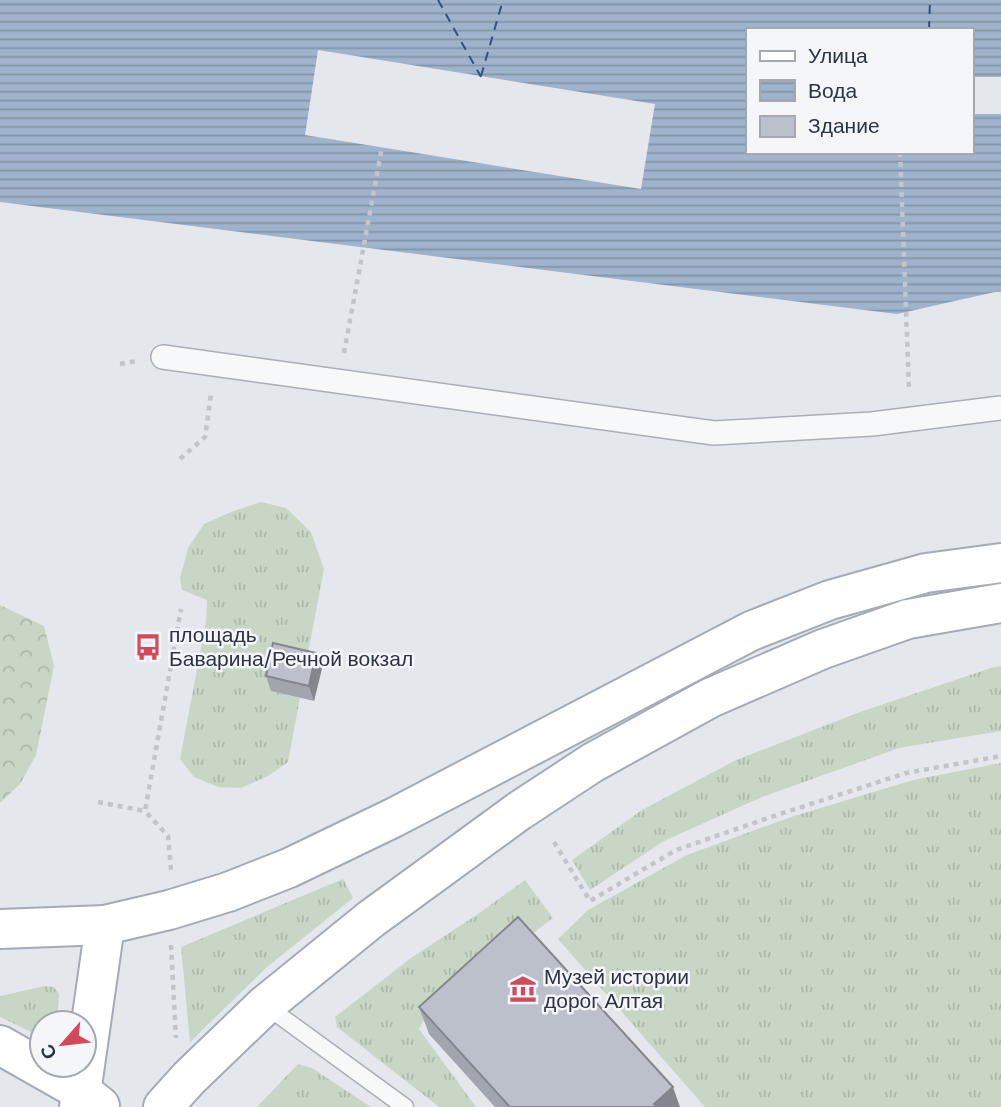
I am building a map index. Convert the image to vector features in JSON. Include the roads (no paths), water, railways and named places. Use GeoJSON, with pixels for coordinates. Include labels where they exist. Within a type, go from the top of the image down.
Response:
{"type":"FeatureCollection","features":[{"type":"Feature","properties":{"kind":"main road"},"geometry":{"type":"LineString","coordinates":[[0,929],[105,925],[228,892],[289,869],[393,818],[751,631],[830,600],[926,573],[1001,563]]}},
{"type":"Feature","properties":{"kind":"main road"},"geometry":{"type":"LineString","coordinates":[[163,1107],[189,1078],[265,1005],[371,919],[519,811],[592,764],[710,698],[822,649],[908,619],[1001,603]]}},
{"type":"Feature","properties":{"kind":"main road"},"geometry":{"type":"LineString","coordinates":[[0,1045],[87,1102],[105,925]]}},
{"type":"Feature","properties":{"kind":"street"},"geometry":{"type":"LineString","coordinates":[[163,357],[714,433],[872,424],[1001,408]]}},
{"type":"Feature","properties":{"kind":"lane"},"geometry":{"type":"LineString","coordinates":[[265,1005],[405,1107]]}},
{"type":"Feature","properties":{"kind":"water"},"geometry":{"type":"Polygon","coordinates":[[[0,0],[1001,0],[1001,292],[897,314],[0,202],[0,0]]]}},
{"type":"Feature","properties":{"kind":"place","name":"площадь Баварина/Речной вокзал"},"geometry":{"type":"Point","coordinates":[148,647]}},
{"type":"Feature","properties":{"kind":"place","name":"Музей истории дорог Алтая"},"geometry":{"type":"Point","coordinates":[523,989]}}]}
